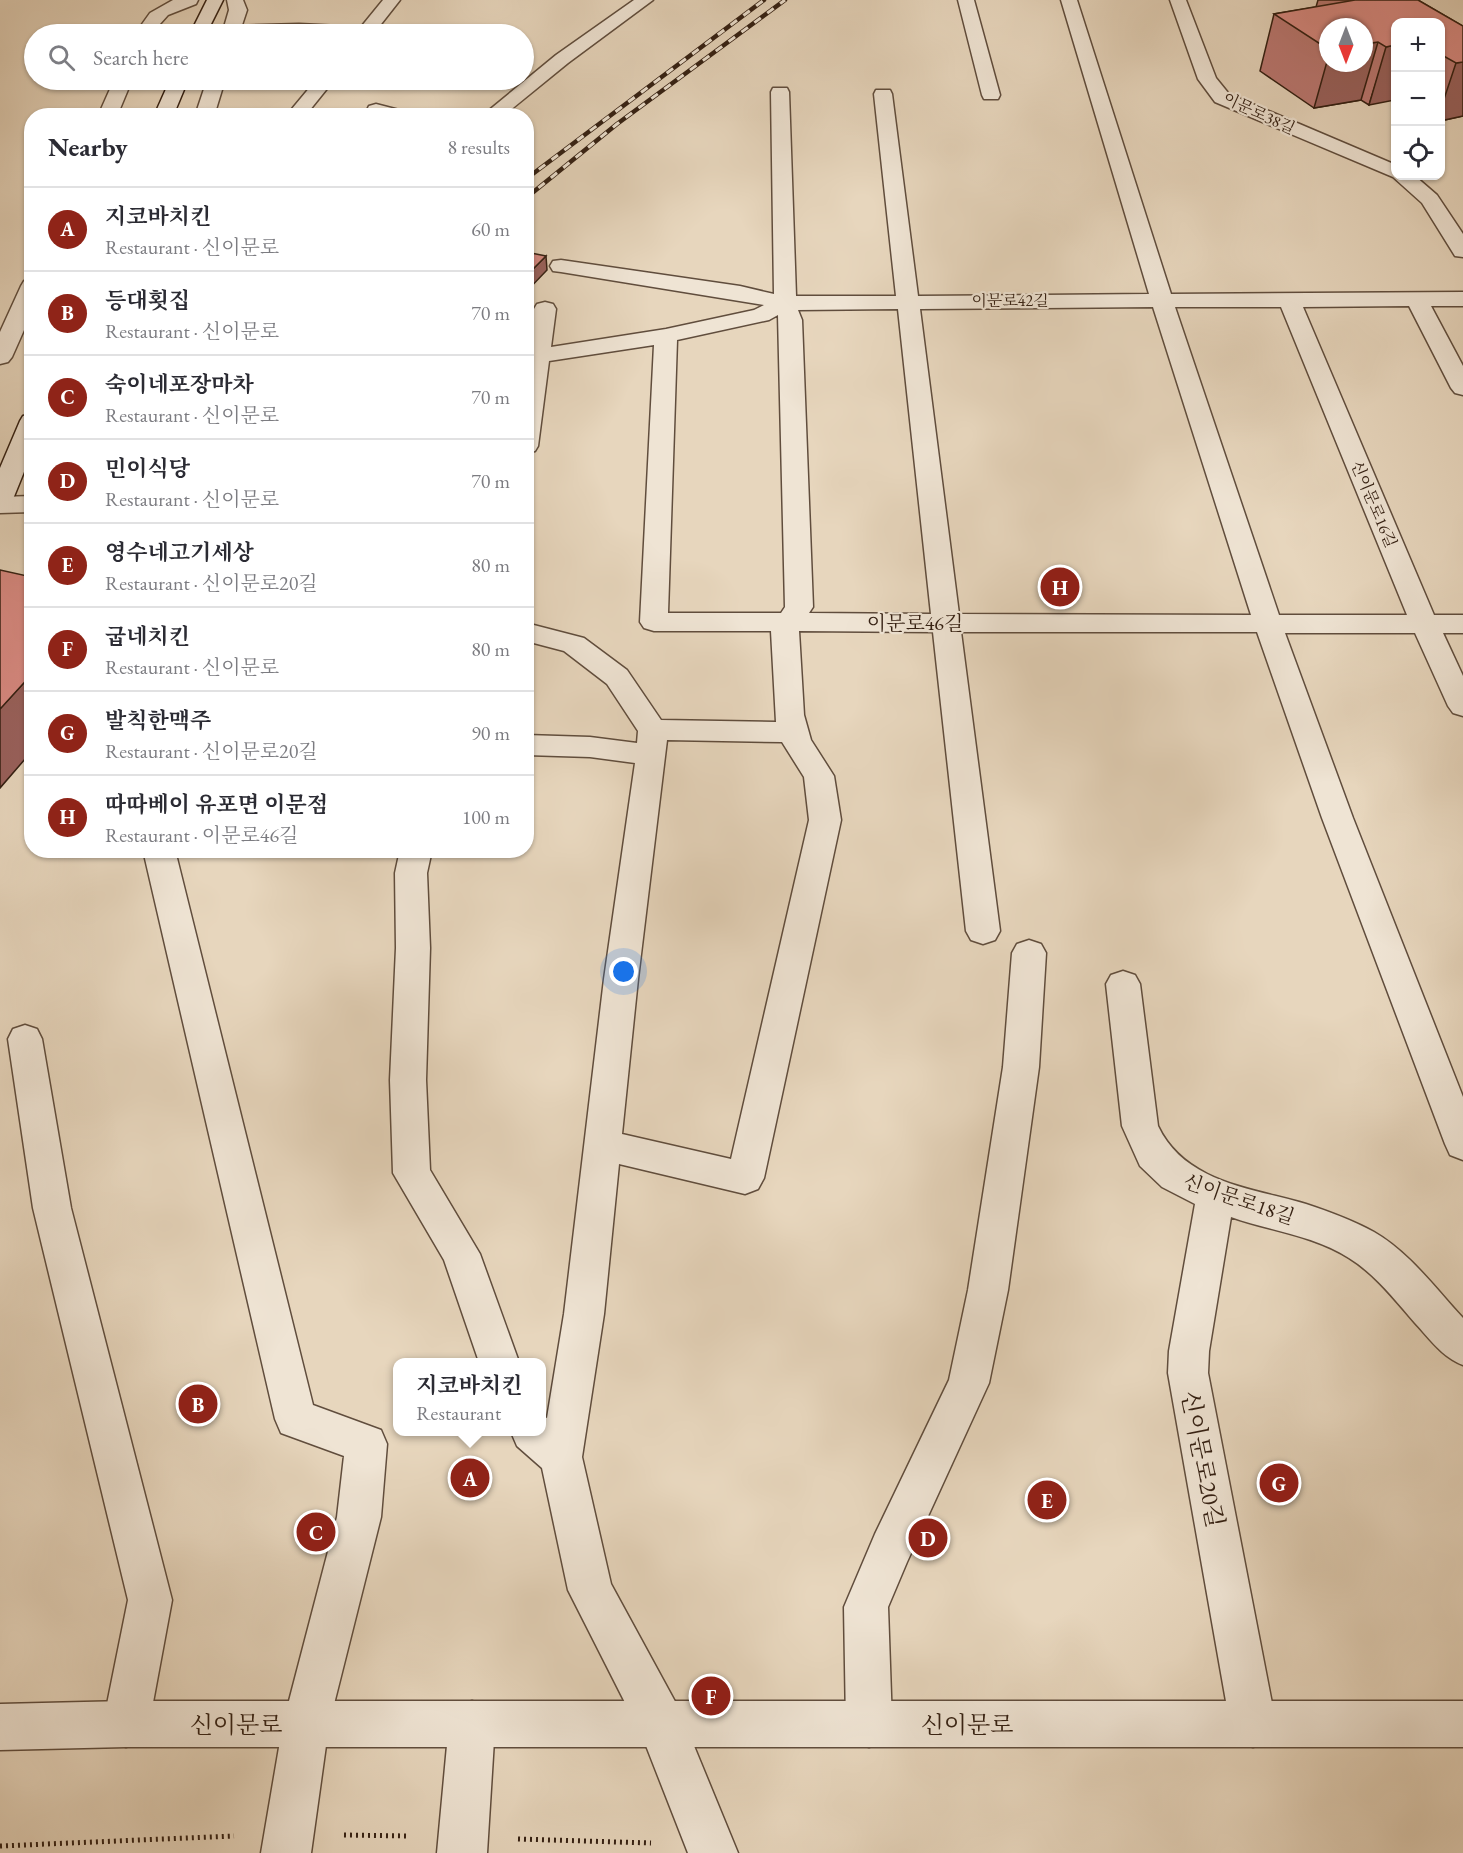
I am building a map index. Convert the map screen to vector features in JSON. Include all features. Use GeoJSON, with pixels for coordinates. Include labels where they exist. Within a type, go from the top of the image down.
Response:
{"type":"FeatureCollection","features":[{"type":"Feature","properties":{"kind":"street"},"geometry":{"type":"LineString","coordinates":[[150,24],[157,15],[169,7],[190,0]]}},
{"type":"Feature","properties":{"kind":"street"},"geometry":{"type":"LineString","coordinates":[[234,24],[238,10],[235,0]]}},
{"type":"Feature","properties":{"kind":"street"},"geometry":{"type":"LineString","coordinates":[[372,24],[392,0]]}},
{"type":"Feature","properties":{"kind":"street"},"geometry":{"type":"LineString","coordinates":[[534,81],[645,0]]}},
{"type":"Feature","properties":{"kind":"street"},"geometry":{"type":"LineString","coordinates":[[966,0],[991,95]]}},
{"type":"Feature","properties":{"kind":"street"},"geometry":{"type":"LineString","coordinates":[[1070,0],[1161,300],[1268,624],[1353,859],[1463,1144]]}},
{"type":"Feature","properties":{"kind":"street","name":"이문로38길"},"geometry":{"type":"LineString","coordinates":[[1178,0],[1207,79],[1222,98],[1391,170]]}},
{"type":"Feature","properties":{"kind":"street"},"geometry":{"type":"LineString","coordinates":[[203,24],[211,7]]}},
{"type":"Feature","properties":{"kind":"street"},"geometry":{"type":"LineString","coordinates":[[111,108],[119,90]]}},
{"type":"Feature","properties":{"kind":"street"},"geometry":{"type":"LineString","coordinates":[[167,108],[175,90]]}},
{"type":"Feature","properties":{"kind":"street"},"geometry":{"type":"LineString","coordinates":[[207,108],[213,90]]}},
{"type":"Feature","properties":{"kind":"street"},"geometry":{"type":"LineString","coordinates":[[302,108],[317,90]]}},
{"type":"Feature","properties":{"kind":"street"},"geometry":{"type":"LineString","coordinates":[[501,108],[523,90]]}},
{"type":"Feature","properties":{"kind":"street"},"geometry":{"type":"LineString","coordinates":[[603,1144],[744,1178],[825,820],[819,776],[796,741],[789,715],[785,632],[799,607],[791,320],[785,303],[780,92]]}},
{"type":"Feature","properties":{"kind":"street"},"geometry":{"type":"LineString","coordinates":[[883,94],[983,931]]}},
{"type":"Feature","properties":{"kind":"street"},"geometry":{"type":"LineString","coordinates":[[1409,180],[1427,195],[1463,251]]}},
{"type":"Feature","properties":{"kind":"street","name":"이문로42길"},"geometry":{"type":"LineString","coordinates":[[561,266],[740,292],[785,303],[1463,299]]}},
{"type":"Feature","properties":{"kind":"street","name":"신이문로16길"},"geometry":{"type":"LineString","coordinates":[[1289,299],[1424,624],[1463,706]]}},
{"type":"Feature","properties":{"kind":"street"},"geometry":{"type":"LineString","coordinates":[[1416,299],[1463,388]]}},
{"type":"Feature","properties":{"kind":"street"},"geometry":{"type":"LineString","coordinates":[[534,358],[666,336],[761,315],[785,303]]}},
{"type":"Feature","properties":{"kind":"street"},"geometry":{"type":"LineString","coordinates":[[0,357],[24,304]]}},
{"type":"Feature","properties":{"kind":"street"},"geometry":{"type":"LineString","coordinates":[[534,354],[545,309]]}},
{"type":"Feature","properties":{"kind":"street","name":"이문로46길"},"geometry":{"type":"LineString","coordinates":[[666,336],[654,622],[1463,624]]}},
{"type":"Feature","properties":{"kind":"street"},"geometry":{"type":"LineString","coordinates":[[0,499],[24,440]]}},
{"type":"Feature","properties":{"kind":"street"},"geometry":{"type":"LineString","coordinates":[[0,505],[24,504]]}},
{"type":"Feature","properties":{"kind":"street"},"geometry":{"type":"LineString","coordinates":[[534,634],[574,644],[617,677],[652,742],[621,979],[584,1314],[547,1444],[590,1590],[661,1724],[711,1848]]}},
{"type":"Feature","properties":{"kind":"street"},"geometry":{"type":"LineString","coordinates":[[534,746],[590,747],[793,732]]}},
{"type":"Feature","properties":{"kind":"street"},"geometry":{"type":"LineString","coordinates":[[161,858],[296,1419],[366,1444],[359,1517],[306,1724],[287,1843]]}},
{"type":"Feature","properties":{"kind":"street"},"geometry":{"type":"LineString","coordinates":[[414,858],[411,873],[413,948],[408,1080],[412,1173],[461,1254],[498,1358]]}},
{"type":"Feature","properties":{"kind":"street"},"geometry":{"type":"LineString","coordinates":[[869,1724],[866,1606],[890,1549],[969,1383],[988,1290],[1021,1067],[1029,953]]}},
{"type":"Feature","properties":{"kind":"street","name":"신이문로18길"},"geometry":{"type":"LineString","coordinates":[[1123,984],[1143,1141],[1161,1166],[1174,1176],[1216,1194],[1340,1233],[1363,1245],[1463,1346]]}},
{"type":"Feature","properties":{"kind":"street"},"geometry":{"type":"LineString","coordinates":[[25,1039],[52,1208],[150,1600],[126,1724]]}},
{"type":"Feature","properties":{"kind":"street","name":"신이문로20길"},"geometry":{"type":"LineString","coordinates":[[1216,1194],[1189,1351],[1188,1374],[1254,1724]]}},
{"type":"Feature","properties":{"kind":"street","name":"신이문로"},"geometry":{"type":"LineString","coordinates":[[8,1731],[126,1724],[1463,1724]]}},
{"type":"Feature","properties":{"kind":"street"},"geometry":{"type":"LineString","coordinates":[[462,1845],[472,1724]]}},
{"type":"Feature","properties":{"kind":"path"},"geometry":{"type":"LineString","coordinates":[[0,1846],[287,1843],[711,1848]]}},
{"type":"Feature","properties":{"kind":"building"},"geometry":{"type":"Polygon","coordinates":[[[1355,0],[1418,0],[1463,26],[1463,62],[1456,63],[1445,57],[1445,18],[1391,18],[1391,46],[1386,47],[1378,42],[1373,43],[1373,18],[1319,18],[1319,43],[1274,14],[1355,0]]]}},
{"type":"Feature","properties":{"kind":"building"},"geometry":{"type":"Polygon","coordinates":[[[534,254],[546,256],[534,268],[534,254]]]}},
{"type":"Feature","properties":{"kind":"building"},"geometry":{"type":"Polygon","coordinates":[[[0,570],[24,575],[24,683],[0,709],[0,570]]]}},
{"type":"Feature","properties":{"kind":"railway"},"geometry":{"type":"LineString","coordinates":[[534,173],[764,0]]}},
{"type":"Feature","properties":{"kind":"railway"},"geometry":{"type":"LineString","coordinates":[[534,191],[617,124],[785,0]]}},
{"type":"Feature","properties":{"kind":"place","name":"따따베이 유포면 이문점"},"geometry":{"type":"Point","coordinates":[1060,587]}},
{"type":"Feature","properties":{"kind":"place","name":"등대횟집"},"geometry":{"type":"Point","coordinates":[198,1404]}},
{"type":"Feature","properties":{"kind":"place","name":"지코바치킨"},"geometry":{"type":"Point","coordinates":[470,1478]}},
{"type":"Feature","properties":{"kind":"place","name":"발칙한맥주"},"geometry":{"type":"Point","coordinates":[1279,1483]}},
{"type":"Feature","properties":{"kind":"place","name":"영수네고기세상"},"geometry":{"type":"Point","coordinates":[1047,1500]}},
{"type":"Feature","properties":{"kind":"place","name":"숙이네포장마차"},"geometry":{"type":"Point","coordinates":[316,1532]}},
{"type":"Feature","properties":{"kind":"place","name":"민이식당"},"geometry":{"type":"Point","coordinates":[928,1538]}},
{"type":"Feature","properties":{"kind":"place","name":"굽네치킨"},"geometry":{"type":"Point","coordinates":[711,1696]}}]}
